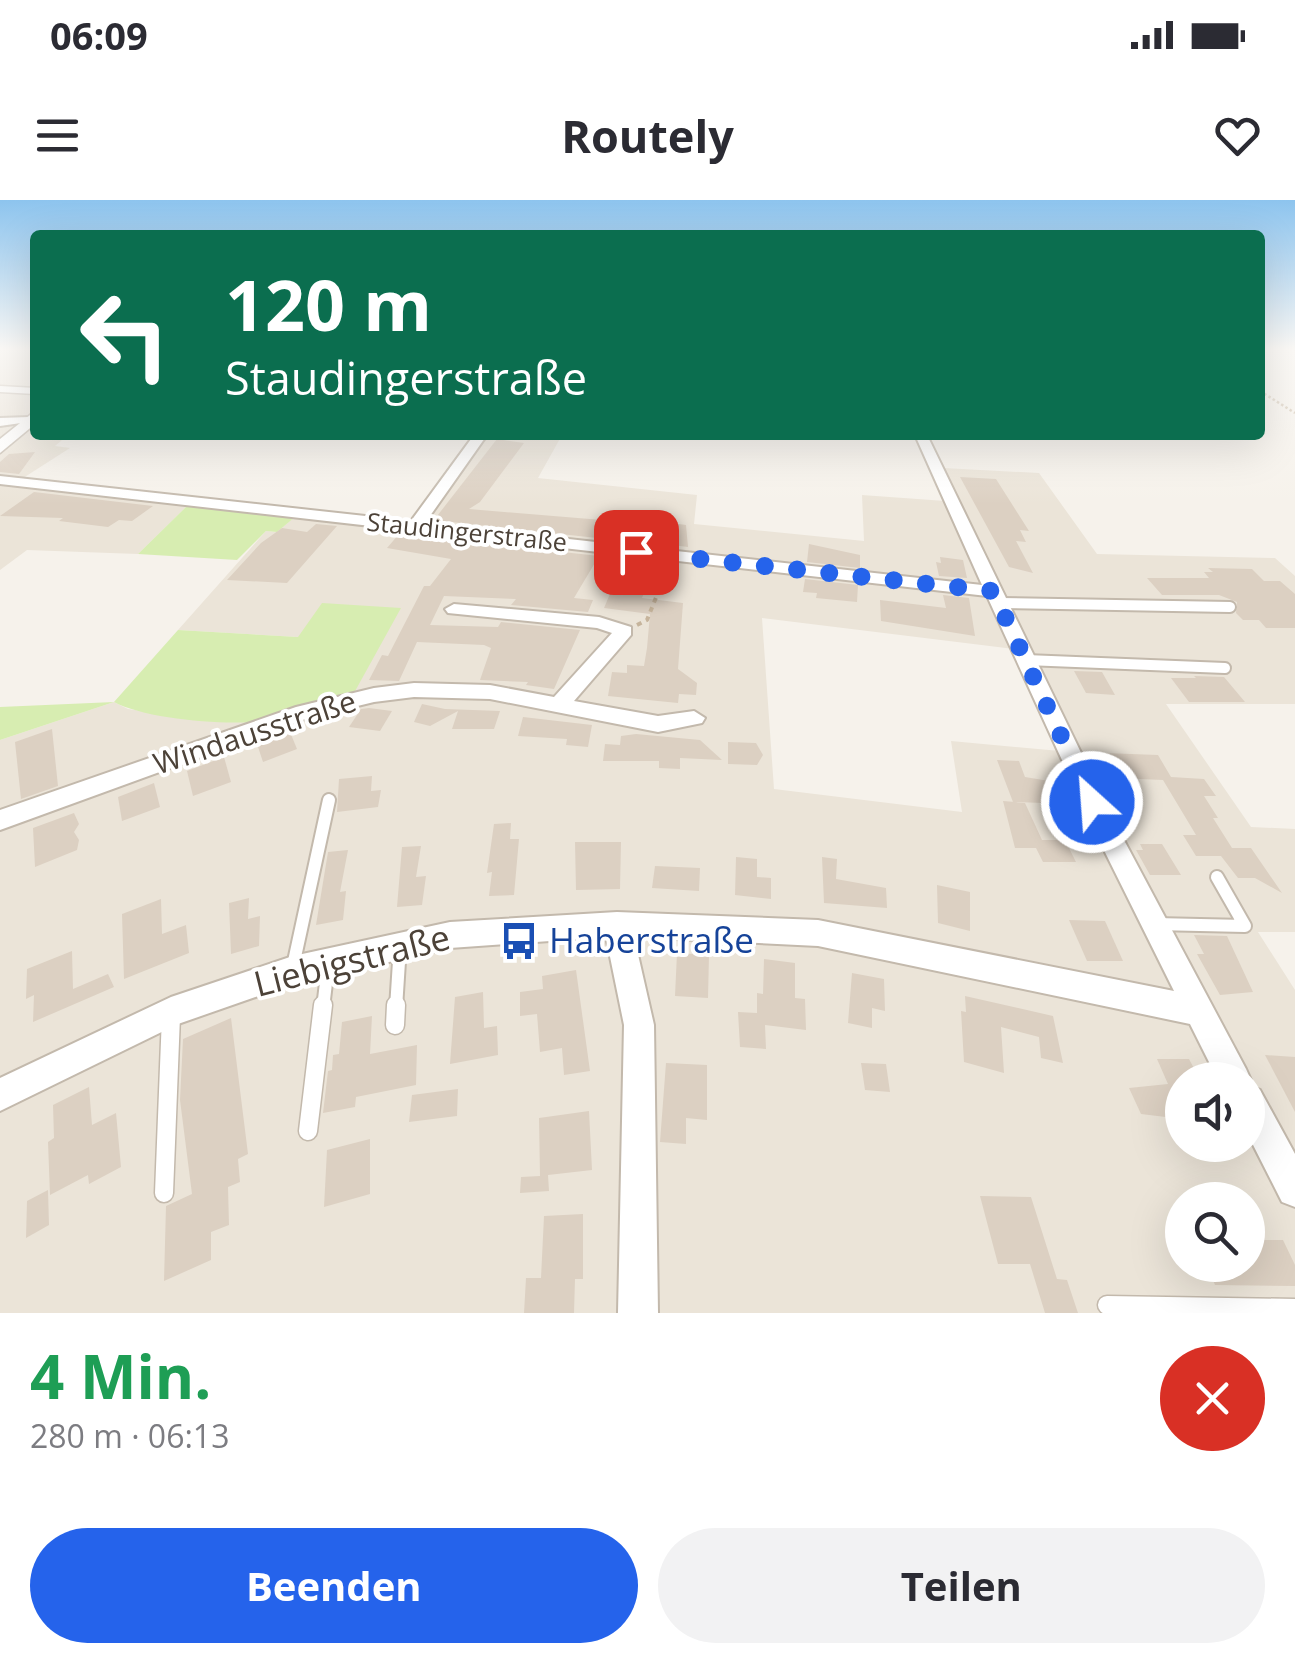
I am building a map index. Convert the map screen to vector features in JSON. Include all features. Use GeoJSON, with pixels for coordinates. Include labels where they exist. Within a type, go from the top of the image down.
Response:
{"type":"FeatureCollection","features":[{"type":"Feature","properties":{"kind":"street"},"geometry":{"type":"LineString","coordinates":[[0,422],[30,419]]}},
{"type":"Feature","properties":{"kind":"street"},"geometry":{"type":"LineString","coordinates":[[0,448],[30,421]]}},
{"type":"Feature","properties":{"kind":"street"},"geometry":{"type":"LineString","coordinates":[[415,526],[477,440]]}},
{"type":"Feature","properties":{"kind":"street"},"geometry":{"type":"LineString","coordinates":[[923,440],[1026,660],[1225,1062]]}},
{"type":"Feature","properties":{"kind":"street","name":"Staudingerstraße"},"geometry":{"type":"LineString","coordinates":[[0,480],[996,597]]}},
{"type":"Feature","properties":{"kind":"street"},"geometry":{"type":"LineString","coordinates":[[454,609],[599,623],[624,631],[560,704]]}},
{"type":"Feature","properties":{"kind":"street","name":"Windausstraße"},"geometry":{"type":"LineString","coordinates":[[0,820],[303,712],[374,695],[414,690],[490,692],[658,724],[694,718]]}},
{"type":"Feature","properties":{"kind":"street"},"geometry":{"type":"LineString","coordinates":[[617,924],[639,1025],[638,1313]]}},
{"type":"Feature","properties":{"kind":"street","name":"Liebigstraße"},"geometry":{"type":"LineString","coordinates":[[0,1095],[171,1012],[292,970],[450,935],[617,924],[818,933],[1198,1011]]}},
{"type":"Feature","properties":{"kind":"street"},"geometry":{"type":"LineString","coordinates":[[1265,1134],[1295,1190]]}},
{"type":"Feature","properties":{"kind":"lane"},"geometry":{"type":"LineString","coordinates":[[996,597],[1230,608]]}},
{"type":"Feature","properties":{"kind":"lane"},"geometry":{"type":"LineString","coordinates":[[1026,660],[1225,668]]}},
{"type":"Feature","properties":{"kind":"lane"},"geometry":{"type":"LineString","coordinates":[[292,970],[329,800]]}},
{"type":"Feature","properties":{"kind":"lane"},"geometry":{"type":"LineString","coordinates":[[1155,924],[1245,926],[1217,877]]}},
{"type":"Feature","properties":{"kind":"lane"},"geometry":{"type":"LineString","coordinates":[[396,1026],[400,946]]}},
{"type":"Feature","properties":{"kind":"lane"},"geometry":{"type":"LineString","coordinates":[[308,1131],[323,984],[329,962]]}},
{"type":"Feature","properties":{"kind":"lane"},"geometry":{"type":"LineString","coordinates":[[164,1193],[171,1012]]}},
{"type":"Feature","properties":{"kind":"lane"},"geometry":{"type":"LineString","coordinates":[[1107,1304],[1295,1308]]}},
{"type":"Feature","properties":{"kind":"path"},"geometry":{"type":"LineString","coordinates":[[624,631],[647,620],[672,556]]}},
{"type":"Feature","properties":{"kind":"shaded area"},"geometry":{"type":"Polygon","coordinates":[[[0,400],[30,400],[30,414],[0,439],[0,400]]]}},
{"type":"Feature","properties":{"kind":"shaded area"},"geometry":{"type":"Polygon","coordinates":[[[30,425],[30,440],[62,440],[55,446],[70,448],[20,480],[0,477],[0,452],[30,425]]]}},
{"type":"Feature","properties":{"kind":"shaded area"},"geometry":{"type":"Polygon","coordinates":[[[481,440],[559,440],[538,478],[697,495],[694,524],[864,541],[862,495],[959,502],[943,468],[1039,473],[1097,554],[1275,558],[1295,576],[1295,704],[1166,704],[1251,827],[1295,829],[1295,932],[1258,932],[1295,990],[1295,1313],[0,1313],[0,740],[114,702],[128,709],[214,721],[260,721],[265,733],[338,710],[298,637],[178,630],[266,531],[277,532],[297,515],[416,529],[481,440]],[[762,618],[774,789],[962,812],[951,741],[1060,751],[1014,649],[762,618]]]}},
{"type":"Feature","properties":{"kind":"shaded area"},"geometry":{"type":"Polygon","coordinates":[[[0,483],[188,505],[138,554],[27,550],[0,570],[0,483]]]}},
{"type":"Feature","properties":{"kind":"green space"},"geometry":{"type":"Polygon","coordinates":[[[188,505],[295,517],[277,532],[266,531],[237,560],[138,554],[188,505]]]}},
{"type":"Feature","properties":{"kind":"green space"},"geometry":{"type":"Polygon","coordinates":[[[322,603],[401,608],[354,693],[297,712],[262,721],[208,722],[145,713],[114,702],[178,630],[298,637],[322,603]]]}},
{"type":"Feature","properties":{"kind":"green space"},"geometry":{"type":"Polygon","coordinates":[[[114,702],[0,740],[0,707],[114,702]]]}},
{"type":"Feature","properties":{"kind":"building"},"geometry":{"type":"Polygon","coordinates":[[[496,440],[504,440],[524,443],[480,502],[469,509],[614,521],[606,539],[434,520],[496,440]]]}},
{"type":"Feature","properties":{"kind":"building"},"geometry":{"type":"Polygon","coordinates":[[[35,452],[19,474],[0,472],[0,462],[9,454],[35,452]]]}},
{"type":"Feature","properties":{"kind":"building"},"geometry":{"type":"Polygon","coordinates":[[[960,477],[996,479],[1029,531],[1020,530],[1026,542],[1016,541],[1033,573],[1009,567],[960,477]]]}},
{"type":"Feature","properties":{"kind":"building"},"geometry":{"type":"Polygon","coordinates":[[[34,492],[153,506],[132,521],[119,520],[108,527],[59,521],[63,518],[0,516],[34,492]]]}},
{"type":"Feature","properties":{"kind":"building"},"geometry":{"type":"Polygon","coordinates":[[[664,522],[686,525],[688,547],[656,543],[664,522]]]}},
{"type":"Feature","properties":{"kind":"building"},"geometry":{"type":"Polygon","coordinates":[[[316,524],[337,526],[287,583],[227,580],[261,543],[282,528],[307,532],[316,524]]]}},
{"type":"Feature","properties":{"kind":"building"},"geometry":{"type":"Polygon","coordinates":[[[399,534],[599,556],[574,598],[593,600],[588,612],[511,605],[516,599],[444,596],[430,625],[498,627],[501,622],[580,630],[554,689],[526,685],[528,682],[480,680],[491,648],[484,645],[417,642],[399,681],[369,680],[382,655],[388,656],[424,586],[430,586],[451,559],[387,548],[399,534]]]}},
{"type":"Feature","properties":{"kind":"building"},"geometry":{"type":"Polygon","coordinates":[[[809,544],[860,555],[860,568],[807,562],[809,544]]]}},
{"type":"Feature","properties":{"kind":"building"},"geometry":{"type":"Polygon","coordinates":[[[940,557],[963,560],[967,578],[939,576],[936,562],[941,563],[940,557]]]}},
{"type":"Feature","properties":{"kind":"building"},"geometry":{"type":"Polygon","coordinates":[[[624,561],[655,564],[642,598],[683,603],[678,669],[697,683],[696,695],[679,694],[678,703],[608,696],[612,672],[627,673],[627,665],[644,666],[647,648],[650,614],[604,608],[624,561]]]}},
{"type":"Feature","properties":{"kind":"building"},"geometry":{"type":"Polygon","coordinates":[[[1208,568],[1252,569],[1264,581],[1280,581],[1295,594],[1295,628],[1266,628],[1259,620],[1243,620],[1236,613],[1237,602],[1219,595],[1162,595],[1147,578],[1209,578],[1204,572],[1213,572],[1208,568]]]}},
{"type":"Feature","properties":{"kind":"building"},"geometry":{"type":"Polygon","coordinates":[[[805,579],[858,585],[857,602],[816,598],[817,593],[803,592],[805,579]]]}},
{"type":"Feature","properties":{"kind":"building"},"geometry":{"type":"Polygon","coordinates":[[[943,595],[969,598],[975,636],[881,621],[880,600],[946,608],[943,595]]]}},
{"type":"Feature","properties":{"kind":"building"},"geometry":{"type":"Polygon","coordinates":[[[1074,671],[1102,672],[1115,695],[1086,693],[1074,671]]]}},
{"type":"Feature","properties":{"kind":"building"},"geometry":{"type":"Polygon","coordinates":[[[1224,677],[1245,702],[1189,702],[1171,678],[1224,677]]]}},
{"type":"Feature","properties":{"kind":"building"},"geometry":{"type":"Polygon","coordinates":[[[422,704],[500,711],[494,729],[452,729],[458,711],[430,726],[414,722],[422,704]]]}},
{"type":"Feature","properties":{"kind":"building"},"geometry":{"type":"Polygon","coordinates":[[[361,709],[392,711],[380,731],[349,727],[361,709]]]}},
{"type":"Feature","properties":{"kind":"building"},"geometry":{"type":"Polygon","coordinates":[[[523,717],[592,725],[588,747],[566,745],[567,739],[518,736],[523,717]]]}},
{"type":"Feature","properties":{"kind":"building"},"geometry":{"type":"Polygon","coordinates":[[[52,729],[58,786],[21,799],[15,742],[52,729]]]}},
{"type":"Feature","properties":{"kind":"building"},"geometry":{"type":"Polygon","coordinates":[[[290,732],[297,749],[263,762],[257,744],[290,732]]]}},
{"type":"Feature","properties":{"kind":"building"},"geometry":{"type":"Polygon","coordinates":[[[621,736],[700,740],[722,760],[680,758],[680,769],[659,768],[659,761],[603,761],[605,744],[620,745],[621,736]]]}},
{"type":"Feature","properties":{"kind":"building"},"geometry":{"type":"Polygon","coordinates":[[[728,742],[756,743],[763,755],[757,765],[728,764],[728,742]]]}},
{"type":"Feature","properties":{"kind":"building"},"geometry":{"type":"Polygon","coordinates":[[[1104,753],[1158,755],[1171,777],[1204,779],[1216,796],[1204,796],[1232,848],[1251,848],[1282,893],[1255,878],[1238,878],[1221,856],[1196,856],[1183,835],[1196,835],[1163,780],[1117,778],[1104,753]]]}},
{"type":"Feature","properties":{"kind":"building"},"geometry":{"type":"Polygon","coordinates":[[[224,757],[231,782],[193,796],[187,771],[224,757]]]}},
{"type":"Feature","properties":{"kind":"building"},"geometry":{"type":"Polygon","coordinates":[[[997,760],[1019,761],[1025,777],[1061,783],[1070,804],[1013,802],[997,760]]]}},
{"type":"Feature","properties":{"kind":"building"},"geometry":{"type":"Polygon","coordinates":[[[372,776],[371,791],[381,790],[378,807],[337,812],[339,779],[372,776]]]}},
{"type":"Feature","properties":{"kind":"building"},"geometry":{"type":"Polygon","coordinates":[[[154,783],[160,807],[122,821],[118,797],[154,783]]]}},
{"type":"Feature","properties":{"kind":"building"},"geometry":{"type":"Polygon","coordinates":[[[1003,801],[1025,803],[1042,840],[1065,840],[1076,862],[1043,862],[1036,848],[1015,848],[1003,801]]]}},
{"type":"Feature","properties":{"kind":"building"},"geometry":{"type":"Polygon","coordinates":[[[74,813],[79,824],[74,832],[79,840],[77,850],[35,867],[33,828],[74,813]]]}},
{"type":"Feature","properties":{"kind":"building"},"geometry":{"type":"Polygon","coordinates":[[[511,823],[510,839],[519,839],[514,895],[489,896],[492,872],[487,873],[494,824],[511,823]]]}},
{"type":"Feature","properties":{"kind":"building"},"geometry":{"type":"Polygon","coordinates":[[[575,842],[621,842],[620,889],[576,890],[575,842]]]}},
{"type":"Feature","properties":{"kind":"building"},"geometry":{"type":"Polygon","coordinates":[[[1140,844],[1162,844],[1181,875],[1150,875],[1136,850],[1143,850],[1140,844]]]}},
{"type":"Feature","properties":{"kind":"building"},"geometry":{"type":"Polygon","coordinates":[[[421,846],[416,877],[426,876],[422,905],[397,907],[402,847],[421,846]]]}},
{"type":"Feature","properties":{"kind":"building"},"geometry":{"type":"Polygon","coordinates":[[[348,850],[340,892],[346,891],[343,920],[316,925],[328,852],[348,850]]]}},
{"type":"Feature","properties":{"kind":"building"},"geometry":{"type":"Polygon","coordinates":[[[736,857],[757,859],[757,877],[771,878],[771,899],[735,895],[736,857]]]}},
{"type":"Feature","properties":{"kind":"building"},"geometry":{"type":"Polygon","coordinates":[[[822,857],[837,859],[836,879],[886,888],[887,908],[824,903],[822,857]]]}},
{"type":"Feature","properties":{"kind":"building"},"geometry":{"type":"Polygon","coordinates":[[[655,866],[700,868],[699,891],[652,888],[655,866]]]}},
{"type":"Feature","properties":{"kind":"building"},"geometry":{"type":"Polygon","coordinates":[[[937,885],[970,892],[970,931],[938,923],[937,885]]]}},
{"type":"Feature","properties":{"kind":"building"},"geometry":{"type":"Polygon","coordinates":[[[249,898],[248,919],[260,916],[259,946],[231,954],[229,903],[249,898]]]}},
{"type":"Feature","properties":{"kind":"building"},"geometry":{"type":"Polygon","coordinates":[[[161,899],[162,934],[186,925],[189,953],[124,979],[122,914],[161,899]]]}},
{"type":"Feature","properties":{"kind":"building"},"geometry":{"type":"Polygon","coordinates":[[[1069,920],[1105,921],[1123,961],[1087,961],[1069,920]]]}},
{"type":"Feature","properties":{"kind":"building"},"geometry":{"type":"Polygon","coordinates":[[[1194,935],[1227,936],[1253,992],[1220,995],[1197,954],[1204,954],[1194,935]]]}},
{"type":"Feature","properties":{"kind":"building"},"geometry":{"type":"Polygon","coordinates":[[[72,951],[73,989],[108,974],[114,987],[33,1022],[34,995],[26,999],[27,969],[72,951]]]}},
{"type":"Feature","properties":{"kind":"building"},"geometry":{"type":"Polygon","coordinates":[[[677,953],[709,955],[708,998],[675,996],[677,953]]]}},
{"type":"Feature","properties":{"kind":"building"},"geometry":{"type":"Polygon","coordinates":[[[764,959],[795,963],[795,998],[805,999],[806,1030],[765,1025],[766,1049],[740,1047],[738,1012],[757,1013],[757,993],[763,994],[764,959]]]}},
{"type":"Feature","properties":{"kind":"building"},"geometry":{"type":"Polygon","coordinates":[[[576,970],[590,1071],[564,1075],[562,1048],[540,1052],[537,1014],[520,1016],[520,992],[543,989],[542,976],[576,970]]]}},
{"type":"Feature","properties":{"kind":"building"},"geometry":{"type":"Polygon","coordinates":[[[852,973],[884,979],[885,1011],[872,1008],[872,1028],[848,1023],[852,973]]]}},
{"type":"Feature","properties":{"kind":"building"},"geometry":{"type":"Polygon","coordinates":[[[483,992],[484,1028],[497,1026],[498,1055],[450,1064],[455,997],[483,992]]]}},
{"type":"Feature","properties":{"kind":"building"},"geometry":{"type":"Polygon","coordinates":[[[965,996],[1053,1016],[1063,1063],[1041,1058],[1039,1037],[1001,1027],[1004,1073],[964,1062],[961,1011],[966,1012],[965,996]]]}},
{"type":"Feature","properties":{"kind":"building"},"geometry":{"type":"Polygon","coordinates":[[[372,1016],[370,1054],[417,1045],[416,1085],[356,1097],[355,1107],[323,1113],[328,1071],[332,1070],[333,1055],[339,1054],[342,1022],[372,1016]]]}},
{"type":"Feature","properties":{"kind":"building"},"geometry":{"type":"Polygon","coordinates":[[[231,1018],[248,1154],[238,1159],[240,1182],[228,1187],[229,1225],[211,1232],[211,1260],[164,1281],[166,1206],[192,1194],[180,1100],[183,1039],[231,1018]]]}},
{"type":"Feature","properties":{"kind":"building"},"geometry":{"type":"Polygon","coordinates":[[[1265,1055],[1295,1057],[1295,1112],[1265,1055]]]}},
{"type":"Feature","properties":{"kind":"building"},"geometry":{"type":"Polygon","coordinates":[[[1157,1059],[1189,1059],[1191,1062],[1165,1062],[1165,1077],[1157,1059]]]}},
{"type":"Feature","properties":{"kind":"building"},"geometry":{"type":"Polygon","coordinates":[[[666,1063],[707,1065],[707,1120],[686,1118],[686,1144],[660,1142],[666,1063]]]}},
{"type":"Feature","properties":{"kind":"building"},"geometry":{"type":"Polygon","coordinates":[[[861,1063],[886,1064],[890,1092],[865,1090],[861,1063]]]}},
{"type":"Feature","properties":{"kind":"building"},"geometry":{"type":"Polygon","coordinates":[[[1165,1084],[1165,1117],[1141,1114],[1129,1088],[1165,1084]]]}},
{"type":"Feature","properties":{"kind":"building"},"geometry":{"type":"Polygon","coordinates":[[[89,1087],[92,1125],[116,1113],[121,1167],[89,1184],[88,1175],[50,1195],[48,1142],[54,1138],[53,1105],[89,1087]]]}},
{"type":"Feature","properties":{"kind":"building"},"geometry":{"type":"Polygon","coordinates":[[[458,1089],[457,1116],[409,1122],[412,1095],[458,1089]]]}},
{"type":"Feature","properties":{"kind":"building"},"geometry":{"type":"Polygon","coordinates":[[[589,1111],[592,1170],[548,1175],[549,1191],[520,1193],[521,1177],[540,1176],[539,1118],[589,1111]]]}},
{"type":"Feature","properties":{"kind":"building"},"geometry":{"type":"Polygon","coordinates":[[[370,1139],[370,1194],[324,1207],[327,1150],[370,1139]]]}},
{"type":"Feature","properties":{"kind":"building"},"geometry":{"type":"Polygon","coordinates":[[[48,1190],[49,1225],[26,1238],[27,1201],[48,1190]]]}},
{"type":"Feature","properties":{"kind":"building"},"geometry":{"type":"Polygon","coordinates":[[[980,1196],[1031,1197],[1057,1279],[1067,1280],[1078,1313],[1045,1313],[1030,1264],[998,1264],[980,1196]]]}},
{"type":"Feature","properties":{"kind":"building"},"geometry":{"type":"Polygon","coordinates":[[[583,1214],[583,1279],[575,1279],[574,1313],[524,1313],[526,1278],[541,1278],[544,1216],[583,1214]]]}},
{"type":"Feature","properties":{"kind":"building"},"geometry":{"type":"Polygon","coordinates":[[[1265,1240],[1283,1240],[1295,1265],[1295,1286],[1214,1282],[1265,1282],[1265,1240]]]}},
{"type":"Feature","properties":{"kind":"place","name":"Haberstraße"},"geometry":{"type":"Point","coordinates":[519,941]}},
{"type":"Feature","properties":{"kind":"route"},"geometry":{"type":"LineString","coordinates":[[636,552],[993,591],[1092,802]]}}]}
